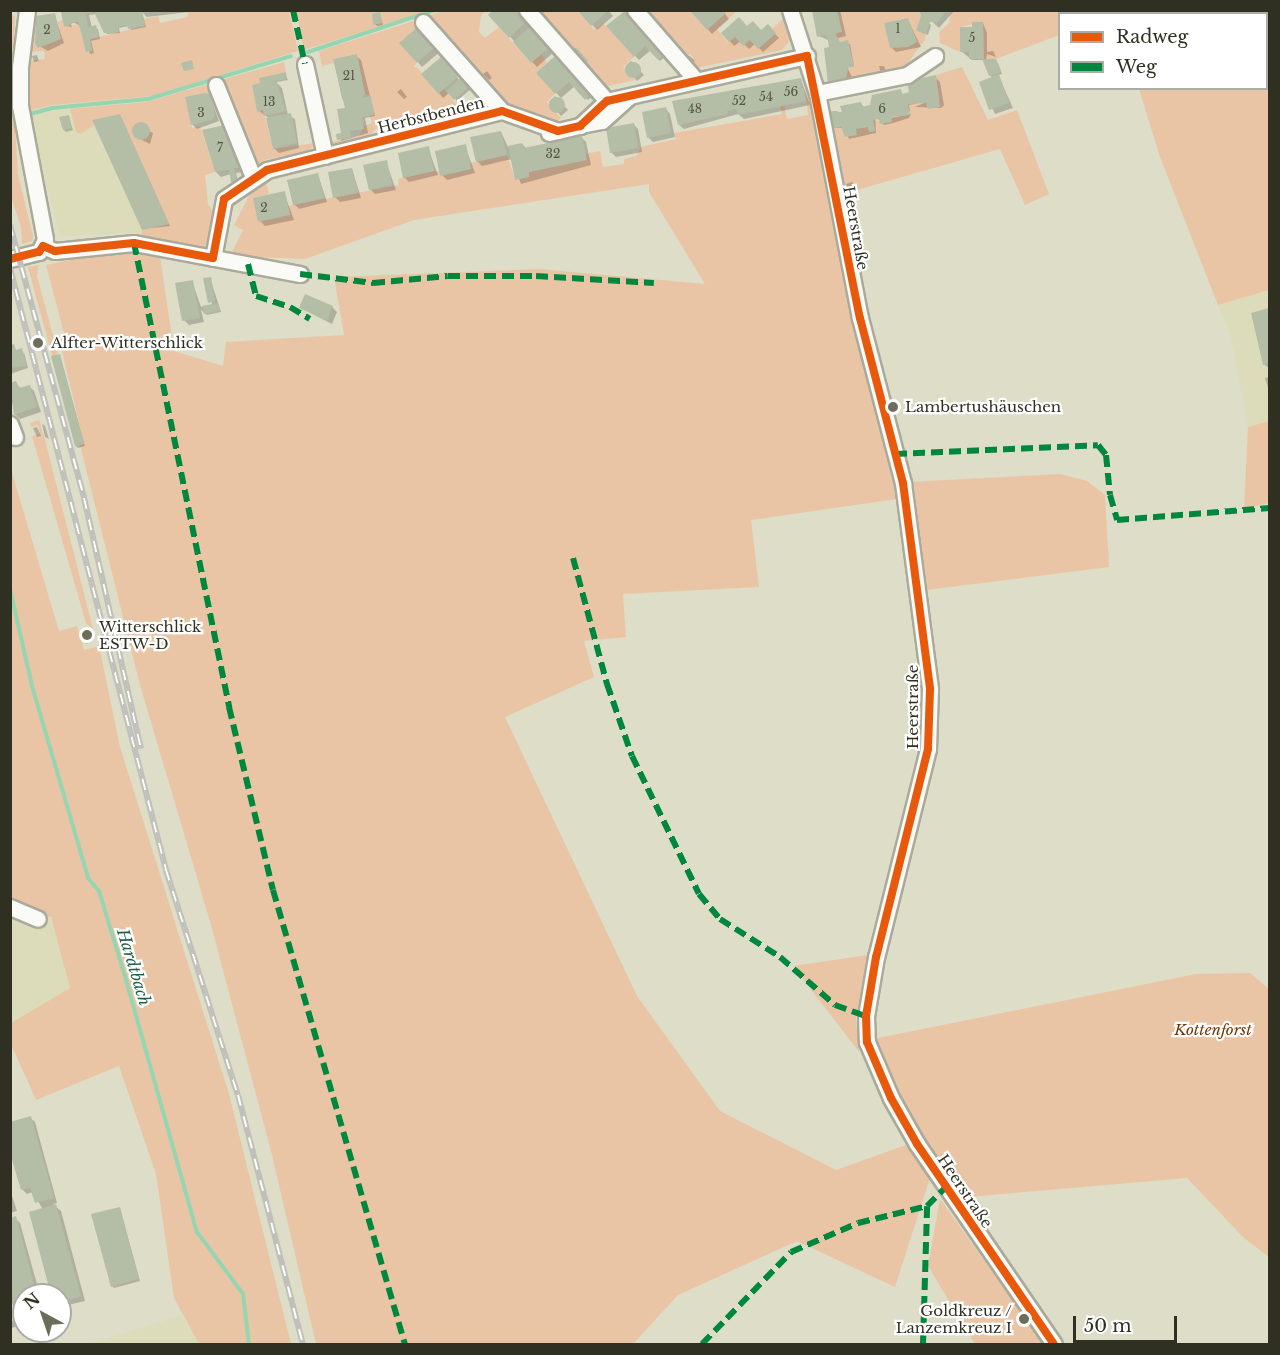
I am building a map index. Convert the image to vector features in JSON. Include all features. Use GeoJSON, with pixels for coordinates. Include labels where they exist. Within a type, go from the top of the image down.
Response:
{"type":"FeatureCollection","features":[{"type":"Feature","properties":{"kind":"street"},"geometry":{"type":"LineString","coordinates":[[10,259],[39,252],[43,246],[44,231],[20,106],[20,67],[27,10]]}},
{"type":"Feature","properties":{"kind":"street"},"geometry":{"type":"LineString","coordinates":[[527,10],[607,101]]}},
{"type":"Feature","properties":{"kind":"street"},"geometry":{"type":"LineString","coordinates":[[635,10],[695,79]]}},
{"type":"Feature","properties":{"kind":"street","name":"Heerstraße"},"geometry":{"type":"LineString","coordinates":[[790,10],[807,56],[817,93],[851,278],[903,483],[930,689],[928,748],[876,957],[866,1016],[867,1042],[891,1098],[917,1144],[1054,1344]]}},
{"type":"Feature","properties":{"kind":"street"},"geometry":{"type":"LineString","coordinates":[[423,22],[502,111]]}},
{"type":"Feature","properties":{"kind":"street","name":"Herbstbenden"},"geometry":{"type":"LineString","coordinates":[[580,126],[607,101],[695,79],[807,56]]}},
{"type":"Feature","properties":{"kind":"street"},"geometry":{"type":"LineString","coordinates":[[817,93],[907,75],[935,56]]}},
{"type":"Feature","properties":{"kind":"street"},"geometry":{"type":"LineString","coordinates":[[305,64],[325,156]]}},
{"type":"Feature","properties":{"kind":"street"},"geometry":{"type":"LineString","coordinates":[[216,86],[253,177]]}},
{"type":"Feature","properties":{"kind":"street","name":"Herbstbenden"},"geometry":{"type":"LineString","coordinates":[[485,116],[539,135],[602,121],[631,95]]}},
{"type":"Feature","properties":{"kind":"street","name":"Herbstbenden"},"geometry":{"type":"LineString","coordinates":[[213,258],[224,199],[253,177],[267,170],[502,111],[558,131]]}},
{"type":"Feature","properties":{"kind":"street"},"geometry":{"type":"LineString","coordinates":[[43,246],[55,251],[134,243],[300,274]]}},
{"type":"Feature","properties":{"kind":"street"},"geometry":{"type":"LineString","coordinates":[[10,907],[38,919]]}},
{"type":"Feature","properties":{"kind":"shaded area"},"geometry":{"type":"Polygon","coordinates":[[[149,95],[176,241],[132,233],[60,236],[27,111],[53,105],[149,95]]]}},
{"type":"Feature","properties":{"kind":"shaded area"},"geometry":{"type":"Polygon","coordinates":[[[1269,290],[1269,421],[1248,427],[1230,334],[1218,305],[1269,290]]]}},
{"type":"Feature","properties":{"kind":"shaded area"},"geometry":{"type":"Polygon","coordinates":[[[10,911],[51,917],[70,988],[11,1023],[10,911]]]}},
{"type":"Feature","properties":{"kind":"shaded area"},"geometry":{"type":"Polygon","coordinates":[[[181,1315],[199,1344],[90,1344],[181,1315]]]}},
{"type":"Feature","properties":{"kind":"green space"},"geometry":{"type":"Polygon","coordinates":[[[187,10],[289,11],[298,51],[153,96],[53,105],[27,111],[27,61],[45,59],[44,51],[27,52],[31,17],[36,16],[35,44],[38,48],[46,45],[57,22],[63,20],[64,27],[79,24],[87,52],[92,51],[90,39],[145,26],[144,19],[158,16],[160,23],[188,17],[187,10]]]}},
{"type":"Feature","properties":{"kind":"green space"},"geometry":{"type":"Polygon","coordinates":[[[917,10],[921,15],[916,31],[926,34],[925,40],[904,68],[846,80],[848,68],[854,67],[848,40],[840,42],[837,37],[836,33],[842,31],[837,11],[917,10]]]}},
{"type":"Feature","properties":{"kind":"green space"},"geometry":{"type":"Polygon","coordinates":[[[296,11],[429,11],[304,50],[296,11]]]}},
{"type":"Feature","properties":{"kind":"green space"},"geometry":{"type":"Polygon","coordinates":[[[444,11],[486,11],[481,15],[479,32],[485,38],[499,27],[531,63],[541,54],[547,63],[536,73],[555,94],[547,102],[561,118],[555,123],[497,100],[423,17],[444,11]]]}},
{"type":"Feature","properties":{"kind":"green space"},"geometry":{"type":"Polygon","coordinates":[[[532,11],[577,11],[595,30],[603,23],[634,57],[623,67],[635,80],[604,87],[583,67],[588,61],[576,47],[570,53],[532,11]]]}},
{"type":"Feature","properties":{"kind":"green space"},"geometry":{"type":"Polygon","coordinates":[[[640,11],[689,11],[707,30],[728,11],[737,11],[717,29],[728,42],[735,37],[750,40],[758,49],[776,33],[772,29],[783,19],[791,39],[782,50],[692,69],[687,64],[694,58],[690,54],[683,60],[640,11]]]}},
{"type":"Feature","properties":{"kind":"green space"},"geometry":{"type":"Polygon","coordinates":[[[951,11],[1269,11],[1269,290],[1218,305],[1160,157],[1139,90],[1268,90],[1268,12],[1058,12],[1058,35],[996,59],[984,59],[983,22],[960,27],[960,52],[940,43],[939,32],[949,23],[951,11]]]}},
{"type":"Feature","properties":{"kind":"green space"},"geometry":{"type":"Polygon","coordinates":[[[15,16],[12,80],[18,175],[33,236],[32,241],[22,244],[21,227],[10,194],[10,17],[15,16]]]}},
{"type":"Feature","properties":{"kind":"green space"},"geometry":{"type":"Polygon","coordinates":[[[417,20],[420,25],[400,43],[417,63],[413,67],[418,68],[437,94],[444,89],[459,108],[378,127],[366,138],[332,145],[327,143],[359,136],[364,126],[372,123],[370,116],[374,114],[371,96],[365,94],[357,54],[333,59],[334,63],[322,66],[319,51],[417,20]]]}},
{"type":"Feature","properties":{"kind":"green space"},"geometry":{"type":"Polygon","coordinates":[[[284,62],[286,72],[259,78],[260,83],[252,85],[257,111],[263,110],[273,149],[315,143],[310,150],[265,160],[253,167],[218,81],[284,62]]]}},
{"type":"Feature","properties":{"kind":"green space"},"geometry":{"type":"Polygon","coordinates":[[[962,67],[988,120],[1017,110],[1049,194],[1025,205],[1000,149],[843,194],[831,129],[841,127],[846,137],[856,135],[856,129],[868,127],[869,132],[875,131],[873,120],[892,122],[891,117],[910,115],[908,104],[926,103],[928,109],[939,107],[936,75],[962,67]]]}},
{"type":"Feature","properties":{"kind":"green space"},"geometry":{"type":"Polygon","coordinates":[[[804,77],[855,333],[897,499],[751,520],[759,587],[623,594],[626,637],[584,641],[594,677],[505,717],[637,996],[720,1111],[836,1170],[906,1145],[930,1178],[895,1287],[797,1241],[678,1295],[633,1344],[316,1344],[271,1151],[211,925],[140,685],[80,445],[84,444],[59,339],[65,337],[46,265],[109,252],[160,256],[174,351],[223,366],[226,342],[344,335],[334,277],[539,269],[705,284],[649,192],[649,184],[414,220],[305,259],[230,256],[243,230],[234,225],[252,190],[265,178],[269,194],[253,198],[288,206],[399,185],[398,179],[434,171],[439,171],[441,176],[471,169],[470,163],[507,155],[515,179],[529,177],[529,172],[586,160],[585,154],[600,151],[603,167],[624,164],[624,159],[636,156],[641,147],[676,139],[674,133],[782,114],[780,106],[784,105],[787,119],[808,115],[804,77]]]}},
{"type":"Feature","properties":{"kind":"green space"},"geometry":{"type":"Polygon","coordinates":[[[212,83],[220,103],[213,104],[210,94],[185,97],[192,128],[200,126],[215,172],[205,175],[208,204],[216,217],[210,250],[141,235],[142,230],[169,224],[120,114],[92,120],[94,125],[81,134],[76,132],[70,109],[146,102],[212,83]]]}},
{"type":"Feature","properties":{"kind":"green space"},"geometry":{"type":"Polygon","coordinates":[[[39,265],[37,276],[58,354],[52,356],[28,267],[39,265]]]}},
{"type":"Feature","properties":{"kind":"green space"},"geometry":{"type":"Polygon","coordinates":[[[39,420],[93,629],[86,623],[32,436],[40,434],[38,425],[31,427],[30,423],[39,420]]]}},
{"type":"Feature","properties":{"kind":"green space"},"geometry":{"type":"Polygon","coordinates":[[[1269,421],[1269,503],[1244,509],[1248,427],[1269,421]]]}},
{"type":"Feature","properties":{"kind":"green space"},"geometry":{"type":"Polygon","coordinates":[[[10,466],[59,631],[77,626],[84,650],[99,646],[120,747],[229,1094],[291,1344],[199,1344],[174,1298],[156,1174],[119,1066],[36,1100],[11,1044],[11,1023],[70,988],[51,917],[11,911],[10,466]]]}},
{"type":"Feature","properties":{"kind":"green space"},"geometry":{"type":"Polygon","coordinates":[[[1060,474],[1087,481],[1105,495],[1109,567],[926,590],[908,482],[1060,474]]]}},
{"type":"Feature","properties":{"kind":"green space"},"geometry":{"type":"Polygon","coordinates":[[[868,955],[856,1017],[859,1052],[793,966],[868,955]]]}},
{"type":"Feature","properties":{"kind":"green space","name":"Kottenforst"},"geometry":{"type":"Polygon","coordinates":[[[1250,973],[1269,989],[1269,1257],[1244,1238],[1187,1178],[956,1198],[889,1082],[873,1039],[1196,974],[1250,973]]]}},
{"type":"Feature","properties":{"kind":"green space"},"geometry":{"type":"Polygon","coordinates":[[[940,1199],[1044,1344],[975,1344],[928,1266],[940,1199]]]}},
{"type":"Feature","properties":{"kind":"building"},"geometry":{"type":"Polygon","coordinates":[[[67,10],[149,11],[142,13],[145,26],[128,29],[127,25],[118,27],[119,31],[115,33],[104,33],[94,12],[86,14],[88,27],[96,25],[99,37],[90,39],[92,51],[86,52],[78,21],[64,27],[61,12],[67,10]]]}},
{"type":"Feature","properties":{"kind":"building"},"geometry":{"type":"Polygon","coordinates":[[[493,10],[520,10],[528,20],[509,38],[488,15],[493,10]]]}},
{"type":"Feature","properties":{"kind":"building"},"geometry":{"type":"Polygon","coordinates":[[[577,10],[609,10],[591,26],[577,10]]]}},
{"type":"Feature","properties":{"kind":"building"},"geometry":{"type":"Polygon","coordinates":[[[626,10],[666,53],[658,60],[645,46],[634,57],[606,26],[626,10]]]}},
{"type":"Feature","properties":{"kind":"building"},"geometry":{"type":"Polygon","coordinates":[[[689,10],[723,10],[726,13],[707,30],[689,10]]]}},
{"type":"Feature","properties":{"kind":"building"},"geometry":{"type":"Polygon","coordinates":[[[812,10],[837,10],[842,32],[836,33],[837,37],[840,42],[848,40],[854,67],[848,68],[846,80],[828,84],[824,48],[829,47],[828,39],[825,35],[817,37],[812,10]]]}},
{"type":"Feature","properties":{"kind":"building"},"geometry":{"type":"Polygon","coordinates":[[[918,10],[947,10],[938,22],[930,22],[926,34],[916,31],[921,15],[918,10]]]}},
{"type":"Feature","properties":{"kind":"building"},"geometry":{"type":"Polygon","coordinates":[[[380,12],[382,23],[373,25],[372,14],[380,12]]]}},
{"type":"Feature","properties":{"kind":"building"},"geometry":{"type":"Polygon","coordinates":[[[55,13],[61,39],[38,48],[35,44],[36,16],[55,13]]]}},
{"type":"Feature","properties":{"kind":"building"},"geometry":{"type":"Polygon","coordinates":[[[739,17],[747,26],[753,21],[761,30],[768,24],[776,33],[758,49],[750,40],[743,46],[735,37],[729,42],[721,33],[739,17]]]}},
{"type":"Feature","properties":{"kind":"building"},"geometry":{"type":"Polygon","coordinates":[[[908,18],[917,42],[908,47],[890,48],[884,23],[908,18]]]}},
{"type":"Feature","properties":{"kind":"building"},"geometry":{"type":"Polygon","coordinates":[[[972,22],[983,22],[984,59],[996,59],[1001,72],[989,76],[982,59],[969,59],[969,52],[960,52],[960,27],[972,27],[972,22]]]}},
{"type":"Feature","properties":{"kind":"building"},"geometry":{"type":"Polygon","coordinates":[[[420,25],[437,45],[417,63],[399,43],[420,25]]]}},
{"type":"Feature","properties":{"kind":"building"},"geometry":{"type":"Polygon","coordinates":[[[532,25],[551,46],[531,63],[513,42],[532,25]]]}},
{"type":"Feature","properties":{"kind":"building"},"geometry":{"type":"Polygon","coordinates":[[[576,47],[588,61],[583,67],[570,53],[576,47]]]}},
{"type":"Feature","properties":{"kind":"building"},"geometry":{"type":"Polygon","coordinates":[[[357,54],[365,94],[361,98],[371,96],[374,115],[362,117],[364,129],[350,131],[351,138],[337,140],[336,134],[341,133],[337,109],[345,108],[333,59],[357,54]]]}},
{"type":"Feature","properties":{"kind":"building"},"geometry":{"type":"Polygon","coordinates":[[[555,56],[574,78],[578,74],[594,92],[585,100],[569,82],[555,94],[536,73],[555,56]]]}},
{"type":"Feature","properties":{"kind":"building"},"geometry":{"type":"Polygon","coordinates":[[[441,57],[458,77],[438,94],[421,74],[441,57]]]}},
{"type":"Feature","properties":{"kind":"building"},"geometry":{"type":"Polygon","coordinates":[[[192,60],[194,69],[184,71],[181,63],[192,60]]]}},
{"type":"Feature","properties":{"kind":"building"},"geometry":{"type":"Polygon","coordinates":[[[633,62],[639,64],[641,70],[639,76],[633,78],[627,76],[625,70],[627,64],[633,62]]]}},
{"type":"Feature","properties":{"kind":"building"},"geometry":{"type":"Polygon","coordinates":[[[286,72],[287,79],[272,82],[277,82],[286,111],[264,116],[263,110],[257,112],[252,85],[260,83],[259,78],[286,72]]]}},
{"type":"Feature","properties":{"kind":"building"},"geometry":{"type":"Polygon","coordinates":[[[999,74],[1009,103],[989,110],[979,82],[999,74]]]}},
{"type":"Feature","properties":{"kind":"building"},"geometry":{"type":"Polygon","coordinates":[[[464,75],[472,84],[454,100],[446,91],[464,75]]]}},
{"type":"Feature","properties":{"kind":"building"},"geometry":{"type":"Polygon","coordinates":[[[936,75],[940,107],[928,109],[926,103],[908,104],[910,115],[891,117],[892,122],[880,124],[879,119],[873,120],[875,131],[869,132],[868,127],[856,129],[857,135],[845,137],[841,127],[831,129],[828,111],[842,112],[840,106],[861,102],[862,107],[870,105],[872,95],[901,89],[902,94],[909,92],[907,81],[936,75]]]}},
{"type":"Feature","properties":{"kind":"building"},"geometry":{"type":"Polygon","coordinates":[[[801,78],[806,101],[738,115],[736,109],[727,111],[728,114],[678,125],[672,101],[801,78]]]}},
{"type":"Feature","properties":{"kind":"building"},"geometry":{"type":"Polygon","coordinates":[[[210,94],[215,115],[212,120],[191,125],[185,97],[210,94]]]}},
{"type":"Feature","properties":{"kind":"building"},"geometry":{"type":"Polygon","coordinates":[[[557,97],[563,99],[565,105],[563,111],[557,113],[551,111],[549,105],[551,99],[557,97]]]}},
{"type":"Feature","properties":{"kind":"building"},"geometry":{"type":"Polygon","coordinates":[[[666,107],[671,133],[647,138],[642,112],[666,107]]]}},
{"type":"Feature","properties":{"kind":"building"},"geometry":{"type":"Polygon","coordinates":[[[291,113],[297,143],[273,149],[266,118],[291,113]]]}},
{"type":"Feature","properties":{"kind":"building"},"geometry":{"type":"Polygon","coordinates":[[[120,114],[169,224],[142,230],[92,120],[120,114]]]}},
{"type":"Feature","properties":{"kind":"building"},"geometry":{"type":"Polygon","coordinates":[[[69,115],[72,128],[63,130],[59,117],[69,115]]]}},
{"type":"Feature","properties":{"kind":"building"},"geometry":{"type":"Polygon","coordinates":[[[137,122],[145,122],[150,127],[148,138],[137,140],[132,135],[132,127],[137,122]]]}},
{"type":"Feature","properties":{"kind":"building"},"geometry":{"type":"Polygon","coordinates":[[[634,123],[638,148],[610,153],[606,128],[634,123]]]}},
{"type":"Feature","properties":{"kind":"building"},"geometry":{"type":"Polygon","coordinates":[[[225,125],[239,168],[234,168],[237,181],[231,182],[229,170],[215,172],[202,130],[225,125]]]}},
{"type":"Feature","properties":{"kind":"building"},"geometry":{"type":"Polygon","coordinates":[[[501,131],[507,155],[476,162],[470,137],[501,131]]]}},
{"type":"Feature","properties":{"kind":"building"},"geometry":{"type":"Polygon","coordinates":[[[582,136],[587,160],[529,172],[529,177],[515,180],[508,146],[522,143],[524,148],[582,136]]]}},
{"type":"Feature","properties":{"kind":"building"},"geometry":{"type":"Polygon","coordinates":[[[466,144],[471,169],[440,176],[435,151],[466,144]]]}},
{"type":"Feature","properties":{"kind":"building"},"geometry":{"type":"Polygon","coordinates":[[[429,146],[434,171],[403,178],[398,153],[429,146]]]}},
{"type":"Feature","properties":{"kind":"building"},"geometry":{"type":"Polygon","coordinates":[[[387,160],[392,185],[369,190],[363,165],[387,160]]]}},
{"type":"Feature","properties":{"kind":"building"},"geometry":{"type":"Polygon","coordinates":[[[352,168],[358,193],[333,198],[328,172],[352,168]]]}},
{"type":"Feature","properties":{"kind":"building"},"geometry":{"type":"Polygon","coordinates":[[[318,173],[324,198],[293,205],[287,180],[318,173]]]}},
{"type":"Feature","properties":{"kind":"building"},"geometry":{"type":"Polygon","coordinates":[[[285,191],[290,215],[258,222],[253,198],[285,191]]]}},
{"type":"Feature","properties":{"kind":"building"},"geometry":{"type":"Polygon","coordinates":[[[211,277],[215,301],[208,303],[203,278],[211,277]]]}},
{"type":"Feature","properties":{"kind":"building"},"geometry":{"type":"Polygon","coordinates":[[[193,280],[200,318],[182,321],[175,283],[193,280]]]}},
{"type":"Feature","properties":{"kind":"building"},"geometry":{"type":"Polygon","coordinates":[[[305,294],[333,306],[327,320],[299,308],[305,294]]]}},
{"type":"Feature","properties":{"kind":"building"},"geometry":{"type":"Polygon","coordinates":[[[218,303],[220,311],[204,314],[202,306],[218,303]]]}},
{"type":"Feature","properties":{"kind":"building"},"geometry":{"type":"Polygon","coordinates":[[[1269,308],[1269,364],[1263,365],[1251,313],[1269,308]]]}},
{"type":"Feature","properties":{"kind":"building"},"geometry":{"type":"Polygon","coordinates":[[[14,344],[16,350],[22,348],[27,366],[10,368],[10,345],[14,344]]]}},
{"type":"Feature","properties":{"kind":"building"},"geometry":{"type":"Polygon","coordinates":[[[60,354],[84,444],[75,446],[51,356],[60,354]]]}},
{"type":"Feature","properties":{"kind":"building"},"geometry":{"type":"Polygon","coordinates":[[[16,381],[19,388],[30,385],[37,407],[14,415],[10,383],[16,381]]]}},
{"type":"Feature","properties":{"kind":"building","name":"Witterschlick ESTW-D"},"geometry":{"type":"Polygon","coordinates":[[[88,627],[92,642],[86,644],[82,629],[88,627]]]}},
{"type":"Feature","properties":{"kind":"building"},"geometry":{"type":"Polygon","coordinates":[[[31,1116],[54,1198],[35,1203],[30,1188],[21,1190],[10,1153],[10,1122],[31,1116]]]}},
{"type":"Feature","properties":{"kind":"building"},"geometry":{"type":"Polygon","coordinates":[[[56,1204],[81,1296],[72,1299],[72,1283],[48,1283],[29,1212],[56,1204]]]}},
{"type":"Feature","properties":{"kind":"building"},"geometry":{"type":"Polygon","coordinates":[[[120,1207],[139,1279],[111,1287],[91,1214],[120,1207]]]}},
{"type":"Feature","properties":{"kind":"building"},"geometry":{"type":"Polygon","coordinates":[[[16,1216],[34,1283],[12,1283],[10,1218],[16,1216]]]}},
{"type":"Feature","properties":{"kind":"waterway"},"geometry":{"type":"LineString","coordinates":[[308,52],[435,10]]}},
{"type":"Feature","properties":{"kind":"waterway"},"geometry":{"type":"LineString","coordinates":[[30,114],[52,108],[148,99],[291,56]]}},
{"type":"Feature","properties":{"kind":"waterway","name":"Hardtbach"},"geometry":{"type":"LineString","coordinates":[[10,589],[32,686],[88,878],[99,891],[126,980],[197,1232],[243,1294],[249,1344]]}},
{"type":"Feature","properties":{"kind":"railway"},"geometry":{"type":"LineString","coordinates":[[10,225],[84,498],[141,749]]}},
{"type":"Feature","properties":{"kind":"railway"},"geometry":{"type":"LineString","coordinates":[[10,268],[166,870],[238,1095],[303,1344]]}},
{"type":"Feature","properties":{"kind":"marked path"},"geometry":{"type":"LineString","coordinates":[[293,10],[305,64]]}},
{"type":"Feature","properties":{"kind":"marked path"},"geometry":{"type":"LineString","coordinates":[[134,243],[229,707],[273,890],[405,1344]]}},
{"type":"Feature","properties":{"kind":"marked path"},"geometry":{"type":"LineString","coordinates":[[248,264],[256,296],[290,307],[310,319]]}},
{"type":"Feature","properties":{"kind":"marked path"},"geometry":{"type":"LineString","coordinates":[[300,274],[373,283],[448,276],[536,276],[654,283]]}},
{"type":"Feature","properties":{"kind":"marked path"},"geometry":{"type":"LineString","coordinates":[[895,454],[1098,445],[1106,455],[1110,495],[1117,520],[1270,508]]}},
{"type":"Feature","properties":{"kind":"marked path"},"geometry":{"type":"LineString","coordinates":[[573,558],[607,684],[632,756],[699,894],[720,919],[780,957],[835,1005],[866,1016]]}},
{"type":"Feature","properties":{"kind":"marked path"},"geometry":{"type":"LineString","coordinates":[[923,1344],[927,1206],[946,1187]]}},
{"type":"Feature","properties":{"kind":"marked path"},"geometry":{"type":"LineString","coordinates":[[702,1344],[791,1252],[858,1223],[927,1206]]}},
{"type":"Feature","properties":{"kind":"cycle path"},"geometry":{"type":"LineString","coordinates":[[10,259],[39,252],[43,246],[55,251],[134,243],[213,258],[224,199],[267,170],[502,111],[558,131],[580,126],[607,101],[807,56],[860,318],[903,483],[930,689],[928,749],[876,957],[866,1016],[867,1042],[891,1098],[917,1144],[1054,1344]]}},
{"type":"Feature","properties":{"kind":"place","name":"Alfter-Witterschlick"},"geometry":{"type":"Point","coordinates":[38,343]}},
{"type":"Feature","properties":{"kind":"place","name":"Lambertushäuschen"},"geometry":{"type":"Point","coordinates":[893,407]}},
{"type":"Feature","properties":{"kind":"place","name":"Witterschlick ESTW-D"},"geometry":{"type":"Point","coordinates":[87,635]}},
{"type":"Feature","properties":{"kind":"place","name":"Goldkreuz / Lanzemkreuz I"},"geometry":{"type":"Point","coordinates":[1024,1319]}}]}
